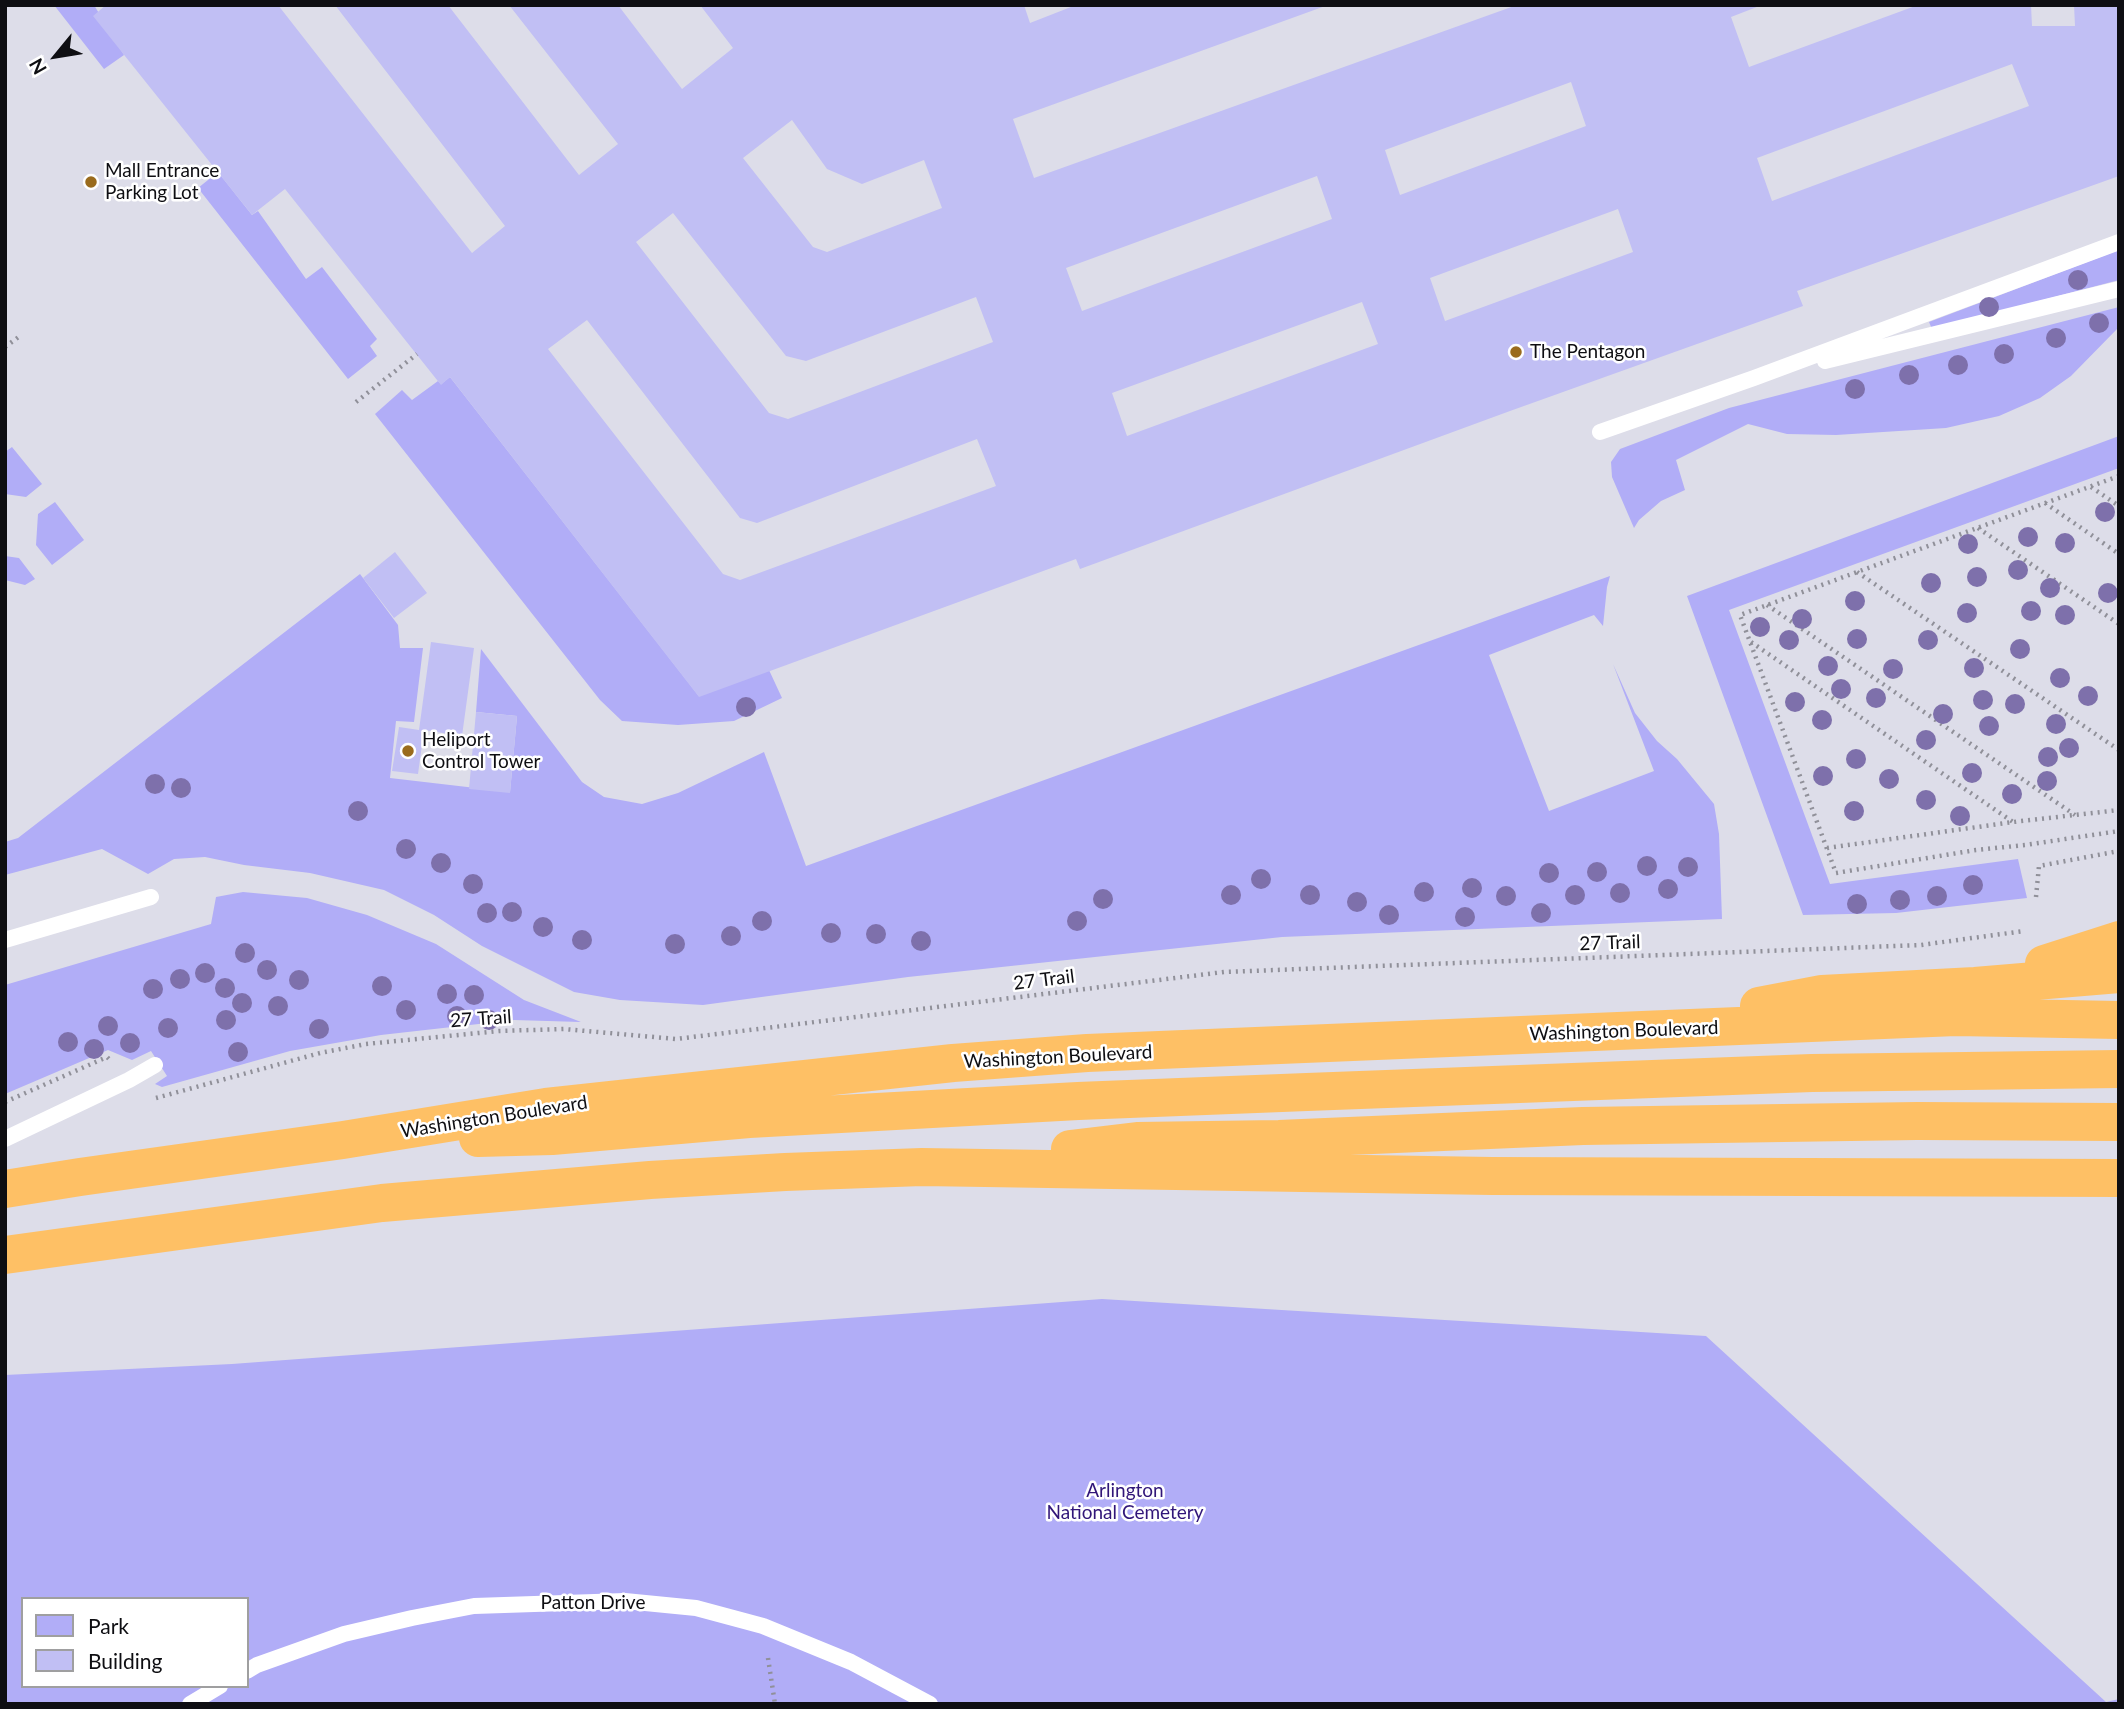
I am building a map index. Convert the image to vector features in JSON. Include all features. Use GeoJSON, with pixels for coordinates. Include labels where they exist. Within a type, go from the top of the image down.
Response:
{"type":"FeatureCollection","features":[{"type":"Feature","properties":{"kind":"highway"},"geometry":{"type":"LineString","coordinates":[[1975,986],[2119,940]]}},
{"type":"Feature","properties":{"kind":"highway"},"geometry":{"type":"LineString","coordinates":[[1632,1031],[1822,994],[1975,986],[2119,974]]}},
{"type":"Feature","properties":{"kind":"highway","name":"Washington Boulevard"},"geometry":{"type":"LineString","coordinates":[[5,1189],[343,1140],[546,1107],[953,1063],[1087,1053],[1956,1017],[2119,1020]]}},
{"type":"Feature","properties":{"kind":"highway"},"geometry":{"type":"LineString","coordinates":[[343,1140],[552,1136],[749,1119],[1266,1093],[1812,1073],[2119,1069]]}},
{"type":"Feature","properties":{"kind":"highway"},"geometry":{"type":"LineString","coordinates":[[922,1167],[1137,1141],[1279,1139],[1583,1126],[1917,1121],[2119,1122]]}},
{"type":"Feature","properties":{"kind":"highway"},"geometry":{"type":"LineString","coordinates":[[5,1255],[382,1203],[650,1180],[922,1167],[1492,1176],[2119,1178]]}},
{"type":"Feature","properties":{"kind":"lane"},"geometry":{"type":"LineString","coordinates":[[1600,432],[1754,378],[2119,242]]}},
{"type":"Feature","properties":{"kind":"lane"},"geometry":{"type":"LineString","coordinates":[[1754,378],[2119,289]]}},
{"type":"Feature","properties":{"kind":"lane"},"geometry":{"type":"LineString","coordinates":[[5,940],[151,897]]}},
{"type":"Feature","properties":{"kind":"lane"},"geometry":{"type":"LineString","coordinates":[[5,1139],[155,1065]]}},
{"type":"Feature","properties":{"kind":"lane","name":"Patton Drive"},"geometry":{"type":"LineString","coordinates":[[248,1670],[344,1634],[474,1606],[625,1601],[696,1608],[763,1626],[851,1662],[930,1704]]}},
{"type":"Feature","properties":{"kind":"lane"},"geometry":{"type":"LineString","coordinates":[[190,1704],[217,1688]]}},
{"type":"Feature","properties":{"kind":"path"},"geometry":{"type":"LineString","coordinates":[[5,347],[20,336]]}},
{"type":"Feature","properties":{"kind":"path"},"geometry":{"type":"LineString","coordinates":[[356,402],[417,354]]}},
{"type":"Feature","properties":{"kind":"path"},"geometry":{"type":"LineString","coordinates":[[2119,476],[1740,615],[1836,873],[1976,850],[2119,831]]}},
{"type":"Feature","properties":{"kind":"path"},"geometry":{"type":"LineString","coordinates":[[2090,487],[2119,506]]}},
{"type":"Feature","properties":{"kind":"path"},"geometry":{"type":"LineString","coordinates":[[2045,503],[2119,554]]}},
{"type":"Feature","properties":{"kind":"path"},"geometry":{"type":"LineString","coordinates":[[1977,528],[2119,624]]}},
{"type":"Feature","properties":{"kind":"path"},"geometry":{"type":"LineString","coordinates":[[1857,572],[2119,750]]}},
{"type":"Feature","properties":{"kind":"path"},"geometry":{"type":"LineString","coordinates":[[1767,605],[2075,815]]}},
{"type":"Feature","properties":{"kind":"path"},"geometry":{"type":"LineString","coordinates":[[1751,642],[2013,822]]}},
{"type":"Feature","properties":{"kind":"path"},"geometry":{"type":"LineString","coordinates":[[1827,848],[2119,810]]}},
{"type":"Feature","properties":{"kind":"path"},"geometry":{"type":"LineString","coordinates":[[2036,897],[2039,866],[2119,851]]}},
{"type":"Feature","properties":{"kind":"path","name":"27 Trail"},"geometry":{"type":"LineString","coordinates":[[5,1102],[107,1057],[129,1080],[153,1098],[320,1053],[366,1044],[499,1031],[551,1030],[676,1039],[1224,972],[1921,944],[2027,930]]}},
{"type":"Feature","properties":{"kind":"path"},"geometry":{"type":"LineString","coordinates":[[763,1626],[775,1704]]}},
{"type":"Feature","properties":{"kind":"green space"},"geometry":{"type":"Polygon","coordinates":[[[54,5],[94,5],[124,55],[104,69],[54,5]]]}},
{"type":"Feature","properties":{"kind":"green space"},"geometry":{"type":"Polygon","coordinates":[[[218,172],[252,215],[258,211],[306,279],[322,267],[377,339],[370,346],[377,356],[348,379],[198,188],[218,172]]]}},
{"type":"Feature","properties":{"kind":"green space"},"geometry":{"type":"Polygon","coordinates":[[[2119,250],[2119,280],[1932,329],[1929,322],[2119,250]]]}},
{"type":"Feature","properties":{"kind":"green space"},"geometry":{"type":"Polygon","coordinates":[[[2119,307],[2119,327],[2071,376],[2040,398],[1999,416],[1946,428],[1836,435],[1787,434],[1748,424],[1676,460],[1685,490],[1661,501],[1639,520],[1634,528],[1612,477],[1611,462],[1620,449],[1729,408],[2119,307]]]}},
{"type":"Feature","properties":{"kind":"green space"},"geometry":{"type":"Polygon","coordinates":[[[450,377],[699,696],[769,670],[782,698],[734,721],[678,725],[622,721],[600,700],[375,414],[402,390],[412,400],[438,381],[441,384],[450,377]]]}},
{"type":"Feature","properties":{"kind":"green space"},"geometry":{"type":"Polygon","coordinates":[[[2119,436],[2119,468],[1729,610],[1830,884],[2018,859],[2027,898],[1896,913],[1803,915],[1687,596],[2119,436]]]}},
{"type":"Feature","properties":{"kind":"green space"},"geometry":{"type":"Polygon","coordinates":[[[12,447],[42,484],[26,497],[5,494],[5,452],[12,447]]]}},
{"type":"Feature","properties":{"kind":"green space"},"geometry":{"type":"Polygon","coordinates":[[[55,502],[84,540],[52,565],[36,545],[38,514],[55,502]]]}},
{"type":"Feature","properties":{"kind":"green space"},"geometry":{"type":"Polygon","coordinates":[[[5,556],[19,558],[35,579],[25,585],[5,580],[5,556]]]}},
{"type":"Feature","properties":{"kind":"green space"},"geometry":{"type":"Polygon","coordinates":[[[360,574],[398,625],[400,648],[423,648],[414,722],[396,721],[390,778],[510,792],[517,716],[476,712],[481,649],[582,782],[604,797],[642,804],[678,793],[764,752],[806,866],[1610,576],[1603,626],[1594,615],[1489,655],[1549,811],[1654,771],[1613,664],[1635,713],[1714,804],[1719,834],[1722,919],[1282,937],[908,977],[703,1005],[620,1000],[574,992],[482,946],[434,915],[384,890],[310,873],[205,857],[174,859],[148,874],[102,849],[5,875],[5,842],[18,838],[360,574]]]}},
{"type":"Feature","properties":{"kind":"green space"},"geometry":{"type":"Polygon","coordinates":[[[243,892],[307,898],[367,915],[436,944],[524,1000],[581,1022],[514,1020],[381,1035],[290,1051],[162,1087],[155,1084],[167,1076],[151,1051],[132,1060],[108,1050],[5,1094],[5,985],[211,924],[216,897],[243,892]]]}},
{"type":"Feature","properties":{"kind":"green space","name":"Arlington National Cemetery"},"geometry":{"type":"Polygon","coordinates":[[[1102,1299],[1706,1336],[2106,1702],[2119,1699],[2119,1704],[5,1704],[5,1375],[232,1364],[1102,1299]]]}},
{"type":"Feature","properties":{"kind":"building","name":"The Pentagon"},"geometry":{"type":"Polygon","coordinates":[[[106,5],[278,5],[472,253],[505,226],[335,5],[448,5],[579,175],[618,144],[509,5],[618,5],[682,89],[733,48],[700,5],[1024,5],[1030,23],[1076,5],[1328,5],[1013,119],[1034,178],[1517,5],[1762,5],[1731,17],[1749,67],[1918,5],[2031,5],[2032,26],[2075,26],[2074,5],[2119,5],[2119,176],[1797,291],[1803,306],[1080,569],[1076,559],[699,697],[450,377],[441,385],[285,189],[252,215],[93,16],[106,5]],[[2012,64],[1757,158],[1772,201],[2029,106],[2012,64]],[[1571,82],[1385,150],[1400,195],[1586,126],[1571,82]],[[792,120],[743,158],[813,247],[827,252],[942,208],[924,160],[862,184],[827,169],[792,120]],[[1317,176],[1066,268],[1082,311],[1332,219],[1317,176]],[[1618,209],[1430,278],[1445,321],[1633,252],[1618,209]],[[673,213],[636,242],[769,413],[788,419],[993,342],[976,297],[806,361],[786,356],[673,213]],[[1362,302],[1112,393],[1127,436],[1378,344],[1362,302]],[[587,320],[548,349],[723,574],[740,580],[996,486],[977,439],[757,523],[740,518],[587,320]]]}},
{"type":"Feature","properties":{"kind":"building"},"geometry":{"type":"Polygon","coordinates":[[[395,552],[427,593],[394,618],[363,578],[395,552]]]}},
{"type":"Feature","properties":{"kind":"building"},"geometry":{"type":"Polygon","coordinates":[[[431,642],[474,648],[462,736],[424,730],[418,774],[392,771],[399,727],[419,730],[431,642]]]}},
{"type":"Feature","properties":{"kind":"building"},"geometry":{"type":"Polygon","coordinates":[[[476,712],[517,716],[510,793],[469,789],[476,712]]]}},
{"type":"Feature","properties":{"kind":"place","name":"Mall Entrance Parking Lot"},"geometry":{"type":"Point","coordinates":[91,182]}},
{"type":"Feature","properties":{"kind":"place","name":"The Pentagon"},"geometry":{"type":"Point","coordinates":[1516,352]}},
{"type":"Feature","properties":{"kind":"place","name":"Heliport Control Tower"},"geometry":{"type":"Point","coordinates":[408,751]}}]}
